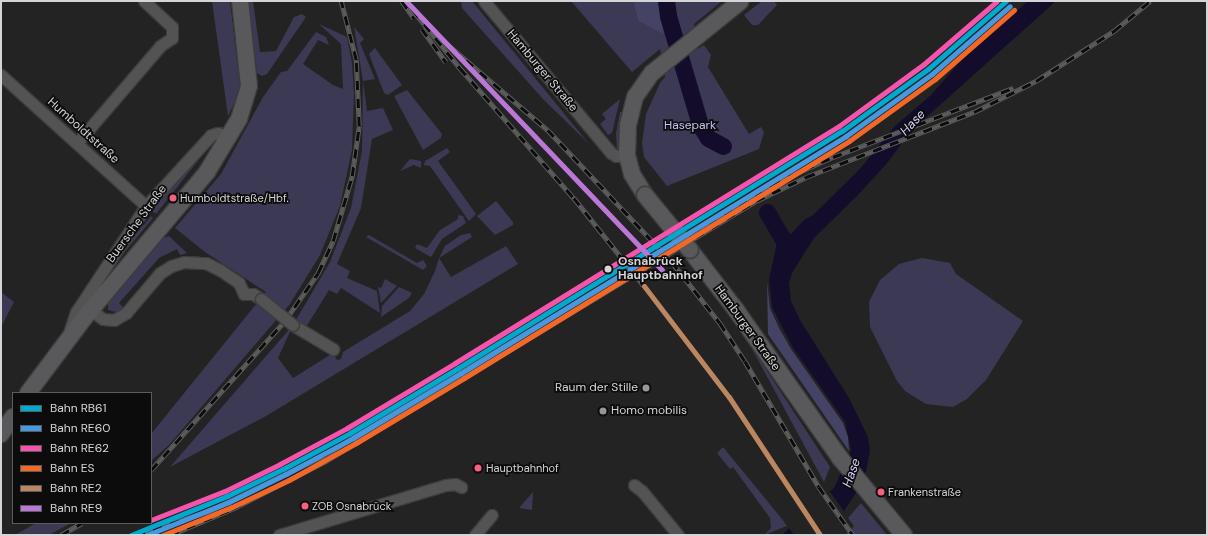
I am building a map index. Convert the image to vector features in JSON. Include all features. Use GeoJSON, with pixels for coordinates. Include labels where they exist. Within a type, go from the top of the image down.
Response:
{"type":"FeatureCollection","features":[{"type":"Feature","properties":{"kind":"street"},"geometry":{"type":"LineString","coordinates":[[77,143],[160,46],[172,38],[172,27],[144,1]]}},
{"type":"Feature","properties":{"kind":"street","name":"Buersche Straße"},"geometry":{"type":"LineString","coordinates":[[29,392],[67,339],[207,172],[230,137],[246,101],[248,86],[240,1]]}},
{"type":"Feature","properties":{"kind":"street","name":"Hamburger Straße"},"geometry":{"type":"LineString","coordinates":[[484,1],[611,153],[616,156],[627,155],[632,174],[645,195],[736,310],[840,458],[904,535]]}},
{"type":"Feature","properties":{"kind":"street"},"geometry":{"type":"LineString","coordinates":[[627,155],[628,125],[635,97],[652,73],[741,1]]}},
{"type":"Feature","properties":{"kind":"street","name":"Humboldtstraße"},"geometry":{"type":"LineString","coordinates":[[1,75],[146,206]]}},
{"type":"Feature","properties":{"kind":"street","name":"Buersche Straße"},"geometry":{"type":"LineString","coordinates":[[67,339],[76,312],[146,206],[211,135],[218,133],[230,137]]}},
{"type":"Feature","properties":{"kind":"street"},"geometry":{"type":"LineString","coordinates":[[91,310],[103,318],[114,320],[126,313],[160,273],[171,266],[184,262],[200,262],[220,270],[239,283],[244,294],[253,294],[293,325],[333,348]]}},
{"type":"Feature","properties":{"kind":"street"},"geometry":{"type":"LineString","coordinates":[[1,434],[12,418]]}},
{"type":"Feature","properties":{"kind":"street"},"geometry":{"type":"LineString","coordinates":[[279,535],[446,485],[455,484],[461,487]]}},
{"type":"Feature","properties":{"kind":"street"},"geometry":{"type":"LineString","coordinates":[[638,488],[678,535]]}},
{"type":"Feature","properties":{"kind":"street"},"geometry":{"type":"LineString","coordinates":[[475,535],[492,515]]}},
{"type":"Feature","properties":{"kind":"green space"},"geometry":{"type":"Polygon","coordinates":[[[212,1],[230,1],[240,85],[238,96],[228,116],[212,1]]]}},
{"type":"Feature","properties":{"kind":"green space"},"geometry":{"type":"Polygon","coordinates":[[[248,1],[253,1],[260,52],[276,51],[294,17],[302,14],[306,17],[267,74],[262,76],[257,73],[248,1]]]}},
{"type":"Feature","properties":{"kind":"green space"},"geometry":{"type":"Polygon","coordinates":[[[461,1],[472,1],[589,144],[543,99],[462,8],[461,1]]]}},
{"type":"Feature","properties":{"kind":"green space","name":"Hasepark"},"geometry":{"type":"Polygon","coordinates":[[[571,1],[633,1],[638,21],[663,33],[658,1],[722,1],[694,24],[698,49],[704,45],[711,55],[708,67],[749,134],[761,127],[764,132],[759,149],[667,186],[644,157],[642,143],[646,114],[660,83],[665,77],[660,49],[632,72],[571,1]]]}},
{"type":"Feature","properties":{"kind":"green space"},"geometry":{"type":"Polygon","coordinates":[[[762,1],[774,1],[777,5],[758,25],[752,25],[744,15],[762,1]]]}},
{"type":"Feature","properties":{"kind":"green space"},"geometry":{"type":"Polygon","coordinates":[[[319,24],[347,37],[352,63],[354,93],[352,150],[340,206],[320,255],[290,304],[169,445],[152,460],[152,433],[266,292],[205,252],[175,228],[221,174],[263,97],[281,72],[287,71],[316,32],[326,37],[329,45],[318,40],[303,64],[333,85],[343,89],[341,44],[319,24]]]}},
{"type":"Feature","properties":{"kind":"green space"},"geometry":{"type":"Polygon","coordinates":[[[354,27],[364,39],[360,43],[375,79],[363,81],[354,27]]]}},
{"type":"Feature","properties":{"kind":"green space"},"geometry":{"type":"Polygon","coordinates":[[[375,48],[402,85],[388,95],[384,93],[369,54],[375,48]]]}},
{"type":"Feature","properties":{"kind":"green space"},"geometry":{"type":"Polygon","coordinates":[[[363,81],[367,111],[383,108],[393,130],[372,139],[361,208],[337,264],[350,271],[347,278],[377,291],[380,313],[341,288],[337,294],[329,290],[303,332],[293,325],[330,262],[351,208],[362,151],[363,81]]]}},
{"type":"Feature","properties":{"kind":"green space"},"geometry":{"type":"Polygon","coordinates":[[[407,90],[442,134],[441,138],[423,150],[394,96],[407,90]]]}},
{"type":"Feature","properties":{"kind":"green space"},"geometry":{"type":"Polygon","coordinates":[[[620,99],[612,133],[608,135],[600,124],[606,119],[602,114],[620,99]]]}},
{"type":"Feature","properties":{"kind":"green space"},"geometry":{"type":"Polygon","coordinates":[[[620,112],[623,112],[619,133],[620,149],[617,150],[616,133],[620,112]]]}},
{"type":"Feature","properties":{"kind":"green space"},"geometry":{"type":"Polygon","coordinates":[[[211,144],[156,214],[151,210],[192,161],[211,144]]]}},
{"type":"Feature","properties":{"kind":"green space"},"geometry":{"type":"Polygon","coordinates":[[[447,148],[450,152],[438,161],[476,214],[469,221],[430,166],[424,165],[425,161],[447,148]]]}},
{"type":"Feature","properties":{"kind":"green space"},"geometry":{"type":"Polygon","coordinates":[[[410,159],[421,161],[421,168],[414,165],[400,171],[410,159]]]}},
{"type":"Feature","properties":{"kind":"green space"},"geometry":{"type":"Polygon","coordinates":[[[496,201],[513,222],[513,225],[495,235],[477,216],[496,201]]]}},
{"type":"Feature","properties":{"kind":"green space"},"geometry":{"type":"Polygon","coordinates":[[[458,215],[463,216],[466,223],[442,239],[431,257],[415,248],[417,244],[427,248],[440,230],[458,219],[458,215]]]}},
{"type":"Feature","properties":{"kind":"green space"},"geometry":{"type":"Polygon","coordinates":[[[151,216],[153,218],[105,276],[141,223],[144,225],[151,216]]]}},
{"type":"Feature","properties":{"kind":"green space"},"geometry":{"type":"Polygon","coordinates":[[[470,233],[472,237],[439,258],[445,246],[461,235],[470,233]]]}},
{"type":"Feature","properties":{"kind":"green space"},"geometry":{"type":"Polygon","coordinates":[[[369,235],[417,263],[423,260],[427,266],[423,270],[366,237],[369,235]]]}},
{"type":"Feature","properties":{"kind":"green space"},"geometry":{"type":"Polygon","coordinates":[[[169,236],[187,253],[180,255],[177,249],[159,258],[119,303],[124,308],[116,312],[108,310],[108,303],[163,238],[169,236]]]}},
{"type":"Feature","properties":{"kind":"green space"},"geometry":{"type":"Polygon","coordinates":[[[506,246],[518,264],[266,416],[170,467],[293,325],[278,358],[293,378],[330,355],[334,355],[337,360],[341,359],[343,352],[410,311],[424,294],[435,271],[439,258],[451,277],[506,246]]]}},
{"type":"Feature","properties":{"kind":"green space"},"geometry":{"type":"Polygon","coordinates":[[[922,258],[950,263],[956,274],[1023,321],[986,380],[967,399],[953,407],[926,404],[905,391],[897,381],[870,327],[869,302],[880,280],[899,264],[922,258]]]}},
{"type":"Feature","properties":{"kind":"green space"},"geometry":{"type":"Polygon","coordinates":[[[385,279],[397,286],[381,303],[378,287],[381,288],[385,279]]]}},
{"type":"Feature","properties":{"kind":"green space"},"geometry":{"type":"Polygon","coordinates":[[[399,287],[412,293],[409,298],[381,317],[382,306],[399,287]]]}},
{"type":"Feature","properties":{"kind":"green space"},"geometry":{"type":"Polygon","coordinates":[[[1,292],[14,302],[1,327],[1,292]]]}},
{"type":"Feature","properties":{"kind":"green space"},"geometry":{"type":"Polygon","coordinates":[[[750,345],[830,467],[824,482],[750,345]]]}},
{"type":"Feature","properties":{"kind":"green space"},"geometry":{"type":"Polygon","coordinates":[[[723,447],[787,526],[764,535],[771,528],[770,518],[733,467],[730,469],[717,453],[723,447]]]}},
{"type":"Feature","properties":{"kind":"green space"},"geometry":{"type":"Polygon","coordinates":[[[533,492],[532,510],[519,508],[533,492]]]}},
{"type":"Feature","properties":{"kind":"green space"},"geometry":{"type":"Polygon","coordinates":[[[861,503],[887,535],[845,535],[854,526],[848,518],[861,503]]]}},
{"type":"Feature","properties":{"kind":"green space"},"geometry":{"type":"Polygon","coordinates":[[[34,524],[69,524],[49,535],[15,535],[34,524]]]}},
{"type":"Feature","properties":{"kind":"shaded area"},"geometry":{"type":"Polygon","coordinates":[[[633,1],[658,1],[664,34],[638,21],[633,1]]]}},
{"type":"Feature","properties":{"kind":"shaded area"},"geometry":{"type":"Polygon","coordinates":[[[767,282],[770,308],[779,328],[791,349],[843,423],[848,437],[849,451],[768,334],[767,282]]]}},
{"type":"Feature","properties":{"kind":"water"},"geometry":{"type":"Polygon","coordinates":[[[1028,1],[1056,1],[910,132],[888,162],[858,195],[814,238],[792,273],[789,284],[791,301],[800,320],[849,398],[868,437],[870,451],[864,481],[842,514],[816,535],[782,535],[834,488],[851,450],[845,422],[793,348],[772,307],[769,279],[778,239],[776,234],[781,231],[791,234],[804,220],[813,215],[860,169],[895,126],[931,95],[965,56],[1028,1]]]}},
{"type":"Feature","properties":{"kind":"pier"},"geometry":{"type":"Polygon","coordinates":[[[829,490],[845,513],[819,535],[794,535],[788,527],[829,490]]]}},
{"type":"Feature","properties":{"kind":"waterway","name":"Hase"},"geometry":{"type":"LineString","coordinates":[[666,1],[668,16],[700,125],[708,138],[723,146]]}},
{"type":"Feature","properties":{"kind":"waterway","name":"Hase"},"geometry":{"type":"LineString","coordinates":[[767,212],[789,250]]}},
{"type":"Feature","properties":{"kind":"railway"},"geometry":{"type":"LineString","coordinates":[[152,469],[284,322],[318,273],[333,241],[352,176],[359,126],[356,60],[341,1]]}},
{"type":"Feature","properties":{"kind":"railway"},"geometry":{"type":"LineString","coordinates":[[402,1],[414,18]]}},
{"type":"Feature","properties":{"kind":"railway"},"geometry":{"type":"LineString","coordinates":[[170,535],[232,509],[326,461],[756,201],[806,177],[974,112],[1036,81],[1114,31],[1150,1]]}},
{"type":"Feature","properties":{"kind":"railway"},"geometry":{"type":"LineString","coordinates":[[413,10],[460,68],[574,198],[644,286]]}},
{"type":"Feature","properties":{"kind":"railway"},"geometry":{"type":"LineString","coordinates":[[422,29],[446,62]]}},
{"type":"Feature","properties":{"kind":"railway"},"geometry":{"type":"LineString","coordinates":[[439,37],[548,130],[672,262],[720,323],[745,361],[819,487],[853,535]]}},
{"type":"Feature","properties":{"kind":"railway"},"geometry":{"type":"LineString","coordinates":[[136,535],[209,511],[323,456],[772,184],[833,157],[1013,88]]}},
{"type":"Feature","properties":{"kind":"railway"},"geometry":{"type":"LineString","coordinates":[[61,535],[80,524]]}},
{"type":"Feature","properties":{"kind":"rail line","name":"RE9"},"geometry":{"type":"LineString","coordinates":[[406,1],[662,270]]}},
{"type":"Feature","properties":{"kind":"rail line","name":"RE62"},"geometry":{"type":"LineString","coordinates":[[152,520],[225,491],[280,464],[347,428],[455,363],[839,126],[924,64],[997,1]]}},
{"type":"Feature","properties":{"kind":"rail line","name":"RB61"},"geometry":{"type":"LineString","coordinates":[[131,535],[227,496],[283,469],[350,433],[458,368],[842,131],[928,69],[1006,1]]}},
{"type":"Feature","properties":{"kind":"rail line","name":"RE60"},"geometry":{"type":"LineString","coordinates":[[147,535],[229,502],[286,474],[353,438],[461,373],[846,136],[932,74],[1010,6]]}},
{"type":"Feature","properties":{"kind":"rail line","name":"ES"},"geometry":{"type":"LineString","coordinates":[[163,535],[232,507],[289,480],[356,443],[849,141],[935,79],[1014,10]]}},
{"type":"Feature","properties":{"kind":"rail line","name":"RE2"},"geometry":{"type":"LineString","coordinates":[[644,286],[729,397],[820,535]]}},
{"type":"Feature","properties":{"kind":"place","name":"Humboldtstraße/Hbf."},"geometry":{"type":"Point","coordinates":[173,198]}},
{"type":"Feature","properties":{"kind":"place","name":"Osnabrück Hauptbahnhof"},"geometry":{"type":"Point","coordinates":[608,269]}},
{"type":"Feature","properties":{"kind":"place","name":"Raum der Stille"},"geometry":{"type":"Point","coordinates":[646,388]}},
{"type":"Feature","properties":{"kind":"place","name":"Homo mobilis"},"geometry":{"type":"Point","coordinates":[603,411]}},
{"type":"Feature","properties":{"kind":"place","name":"Hauptbahnhof"},"geometry":{"type":"Point","coordinates":[478,468]}},
{"type":"Feature","properties":{"kind":"place","name":"Frankenstraße"},"geometry":{"type":"Point","coordinates":[881,492]}},
{"type":"Feature","properties":{"kind":"place","name":"ZOB Osnabrück"},"geometry":{"type":"Point","coordinates":[305,506]}}]}
